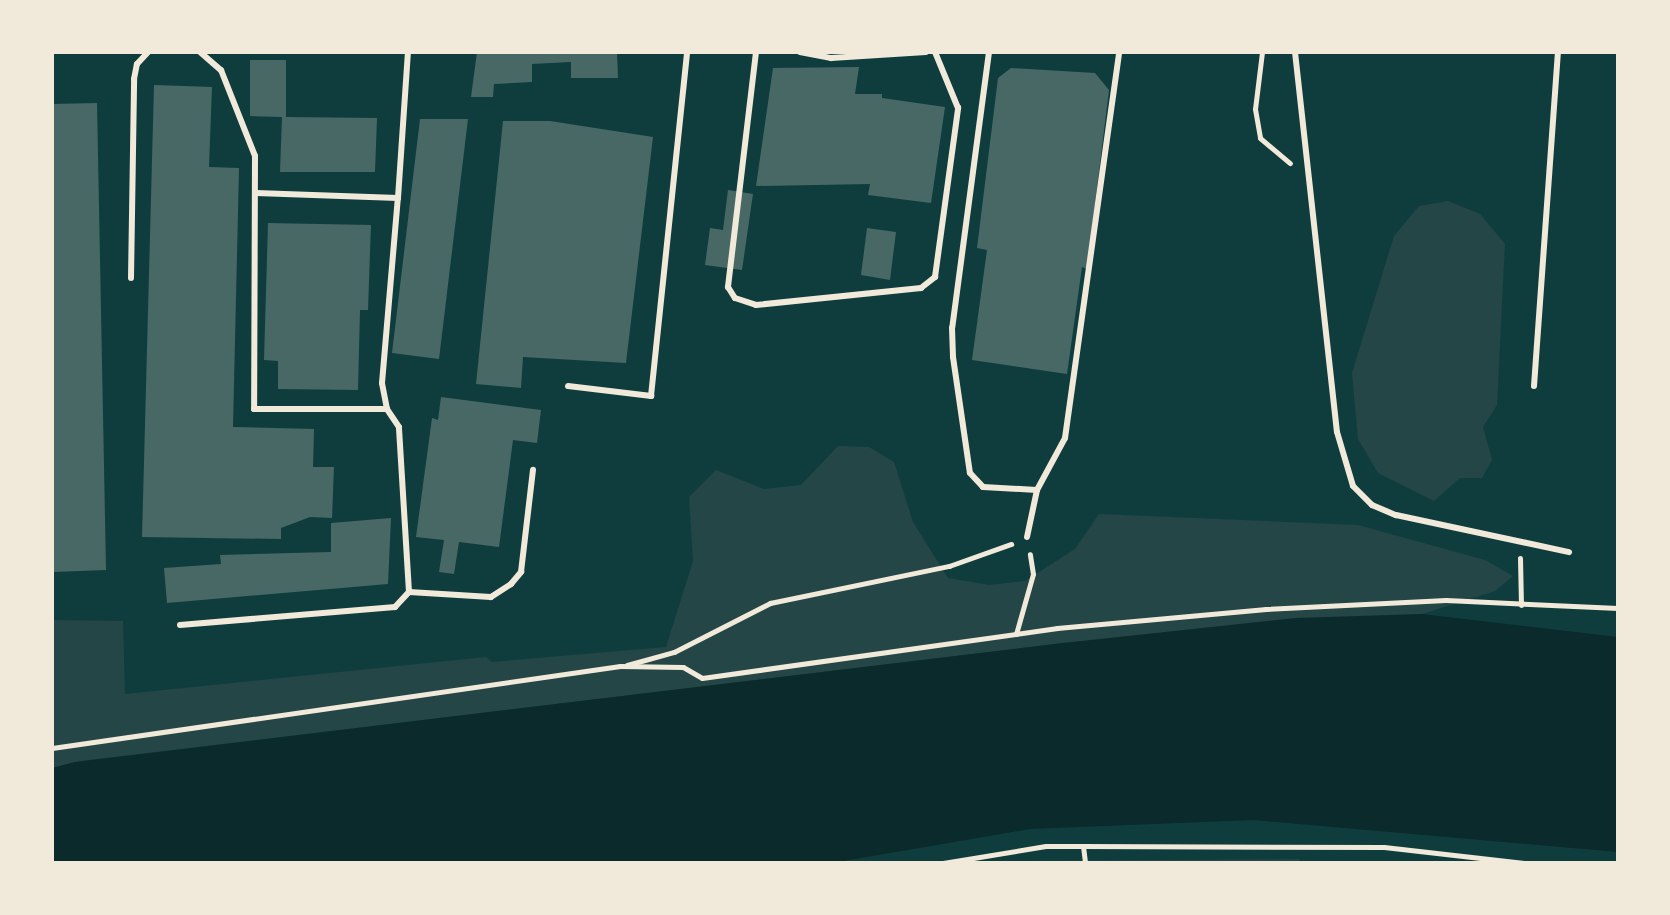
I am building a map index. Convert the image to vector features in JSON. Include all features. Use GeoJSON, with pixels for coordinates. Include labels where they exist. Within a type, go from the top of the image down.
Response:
{"type":"FeatureCollection","features":[{"type":"Feature","properties":{"kind":"lane"},"geometry":{"type":"LineString","coordinates":[[131,278],[134,79],[137,64],[148,52]]}},
{"type":"Feature","properties":{"kind":"lane"},"geometry":{"type":"LineString","coordinates":[[200,52],[221,70],[255,156],[254,409],[387,409]]}},
{"type":"Feature","properties":{"kind":"lane"},"geometry":{"type":"LineString","coordinates":[[180,625],[395,607],[409,592],[399,427],[387,409],[382,383],[408,52]]}},
{"type":"Feature","properties":{"kind":"lane"},"geometry":{"type":"LineString","coordinates":[[568,386],[651,396],[687,52]]}},
{"type":"Feature","properties":{"kind":"lane"},"geometry":{"type":"LineString","coordinates":[[756,52],[728,287],[735,298],[756,305],[921,288],[935,277],[958,108],[935,52]]}},
{"type":"Feature","properties":{"kind":"lane"},"geometry":{"type":"LineString","coordinates":[[800,52],[831,58],[926,52]]}},
{"type":"Feature","properties":{"kind":"lane"},"geometry":{"type":"LineString","coordinates":[[989,52],[952,328],[953,357],[970,473],[983,487],[1037,490]]}},
{"type":"Feature","properties":{"kind":"lane"},"geometry":{"type":"LineString","coordinates":[[1027,537],[1037,490],[1065,438],[1119,52]]}},
{"type":"Feature","properties":{"kind":"lane"},"geometry":{"type":"LineString","coordinates":[[1295,52],[1337,432],[1353,486],[1372,505],[1396,515],[1520,545],[1569,552]]}},
{"type":"Feature","properties":{"kind":"lane"},"geometry":{"type":"LineString","coordinates":[[1534,386],[1558,52]]}},
{"type":"Feature","properties":{"kind":"lane"},"geometry":{"type":"LineString","coordinates":[[256,193],[398,198]]}},
{"type":"Feature","properties":{"kind":"lane"},"geometry":{"type":"LineString","coordinates":[[409,592],[491,597],[511,584],[521,572],[533,470]]}},
{"type":"Feature","properties":{"kind":"path"},"geometry":{"type":"LineString","coordinates":[[1262,52],[1255,109],[1260,138],[1271,152],[1308,174]]}},
{"type":"Feature","properties":{"kind":"path"},"geometry":{"type":"LineString","coordinates":[[52,748],[620,666],[674,652],[770,603],[972,560],[1027,537],[1033,574],[1016,634]]}},
{"type":"Feature","properties":{"kind":"path"},"geometry":{"type":"LineString","coordinates":[[1520,545],[1521,605]]}},
{"type":"Feature","properties":{"kind":"path"},"geometry":{"type":"LineString","coordinates":[[620,666],[683,667],[702,678],[1016,634],[1266,609],[1446,600],[1618,608]]}},
{"type":"Feature","properties":{"kind":"path"},"geometry":{"type":"LineString","coordinates":[[943,863],[1046,846],[1384,847],[1524,863]]}},
{"type":"Feature","properties":{"kind":"path"},"geometry":{"type":"LineString","coordinates":[[1083,846],[1085,863]]}},
{"type":"Feature","properties":{"kind":"shaded area"},"geometry":{"type":"Polygon","coordinates":[[[1448,201],[1480,214],[1505,244],[1497,405],[1483,427],[1492,460],[1482,478],[1460,478],[1434,501],[1378,473],[1358,439],[1352,373],[1394,236],[1419,206],[1448,201]]]}},
{"type":"Feature","properties":{"kind":"shaded area"},"geometry":{"type":"Polygon","coordinates":[[[838,446],[869,447],[894,462],[913,522],[948,578],[989,585],[1025,581],[1075,549],[1099,514],[1358,525],[1485,560],[1513,576],[1495,591],[1422,614],[1063,643],[81,761],[52,769],[52,620],[123,621],[125,694],[486,657],[492,662],[666,647],[693,561],[689,497],[716,470],[764,489],[801,485],[838,446]]]}},
{"type":"Feature","properties":{"kind":"shaded area"},"geometry":{"type":"Polygon","coordinates":[[[1422,614],[1618,637],[1618,852],[1253,820],[1030,829],[832,863],[52,863],[52,768],[75,762],[1063,643],[1296,618],[1422,614]]]}},
{"type":"Feature","properties":{"kind":"shaded area"},"geometry":{"type":"Polygon","coordinates":[[[1299,859],[1301,863],[993,863],[1005,861],[1299,859]]]}},
{"type":"Feature","properties":{"kind":"building"},"geometry":{"type":"Polygon","coordinates":[[[477,52],[617,52],[618,78],[571,78],[571,62],[532,64],[532,82],[494,84],[493,97],[471,97],[477,52]]]}},
{"type":"Feature","properties":{"kind":"building"},"geometry":{"type":"Polygon","coordinates":[[[250,60],[286,60],[286,117],[377,118],[375,172],[280,172],[282,117],[250,116],[250,60]]]}},
{"type":"Feature","properties":{"kind":"building"},"geometry":{"type":"Polygon","coordinates":[[[859,67],[855,94],[882,94],[882,98],[945,107],[931,203],[868,195],[870,184],[756,186],[773,68],[859,67]]]}},
{"type":"Feature","properties":{"kind":"building"},"geometry":{"type":"Polygon","coordinates":[[[1011,68],[1095,73],[1109,90],[1087,269],[1082,267],[1067,374],[972,360],[987,250],[977,248],[998,78],[1011,68]]]}},
{"type":"Feature","properties":{"kind":"building"},"geometry":{"type":"Polygon","coordinates":[[[154,85],[212,87],[209,167],[239,168],[233,427],[314,429],[313,467],[334,467],[332,518],[310,517],[281,528],[281,539],[142,537],[154,85]]]}},
{"type":"Feature","properties":{"kind":"building"},"geometry":{"type":"Polygon","coordinates":[[[97,103],[106,570],[52,572],[52,104],[97,103]]]}},
{"type":"Feature","properties":{"kind":"building"},"geometry":{"type":"Polygon","coordinates":[[[420,119],[468,119],[439,359],[392,353],[420,119]]]}},
{"type":"Feature","properties":{"kind":"building"},"geometry":{"type":"Polygon","coordinates":[[[503,121],[550,121],[653,137],[626,363],[523,357],[521,388],[476,384],[503,121]]]}},
{"type":"Feature","properties":{"kind":"building"},"geometry":{"type":"Polygon","coordinates":[[[728,190],[753,194],[742,270],[705,265],[710,228],[723,230],[728,190]]]}},
{"type":"Feature","properties":{"kind":"building"},"geometry":{"type":"Polygon","coordinates":[[[268,223],[371,225],[368,310],[360,310],[358,390],[278,389],[278,361],[264,360],[268,223]]]}},
{"type":"Feature","properties":{"kind":"building"},"geometry":{"type":"Polygon","coordinates":[[[867,228],[896,232],[890,280],[861,275],[867,228]]]}},
{"type":"Feature","properties":{"kind":"building"},"geometry":{"type":"Polygon","coordinates":[[[441,397],[541,410],[537,443],[513,440],[499,547],[459,542],[454,574],[439,572],[444,540],[416,537],[432,418],[438,420],[441,397]]]}},
{"type":"Feature","properties":{"kind":"building"},"geometry":{"type":"Polygon","coordinates":[[[391,518],[388,584],[167,603],[164,568],[221,564],[220,555],[331,552],[331,523],[391,518]]]}}]}
